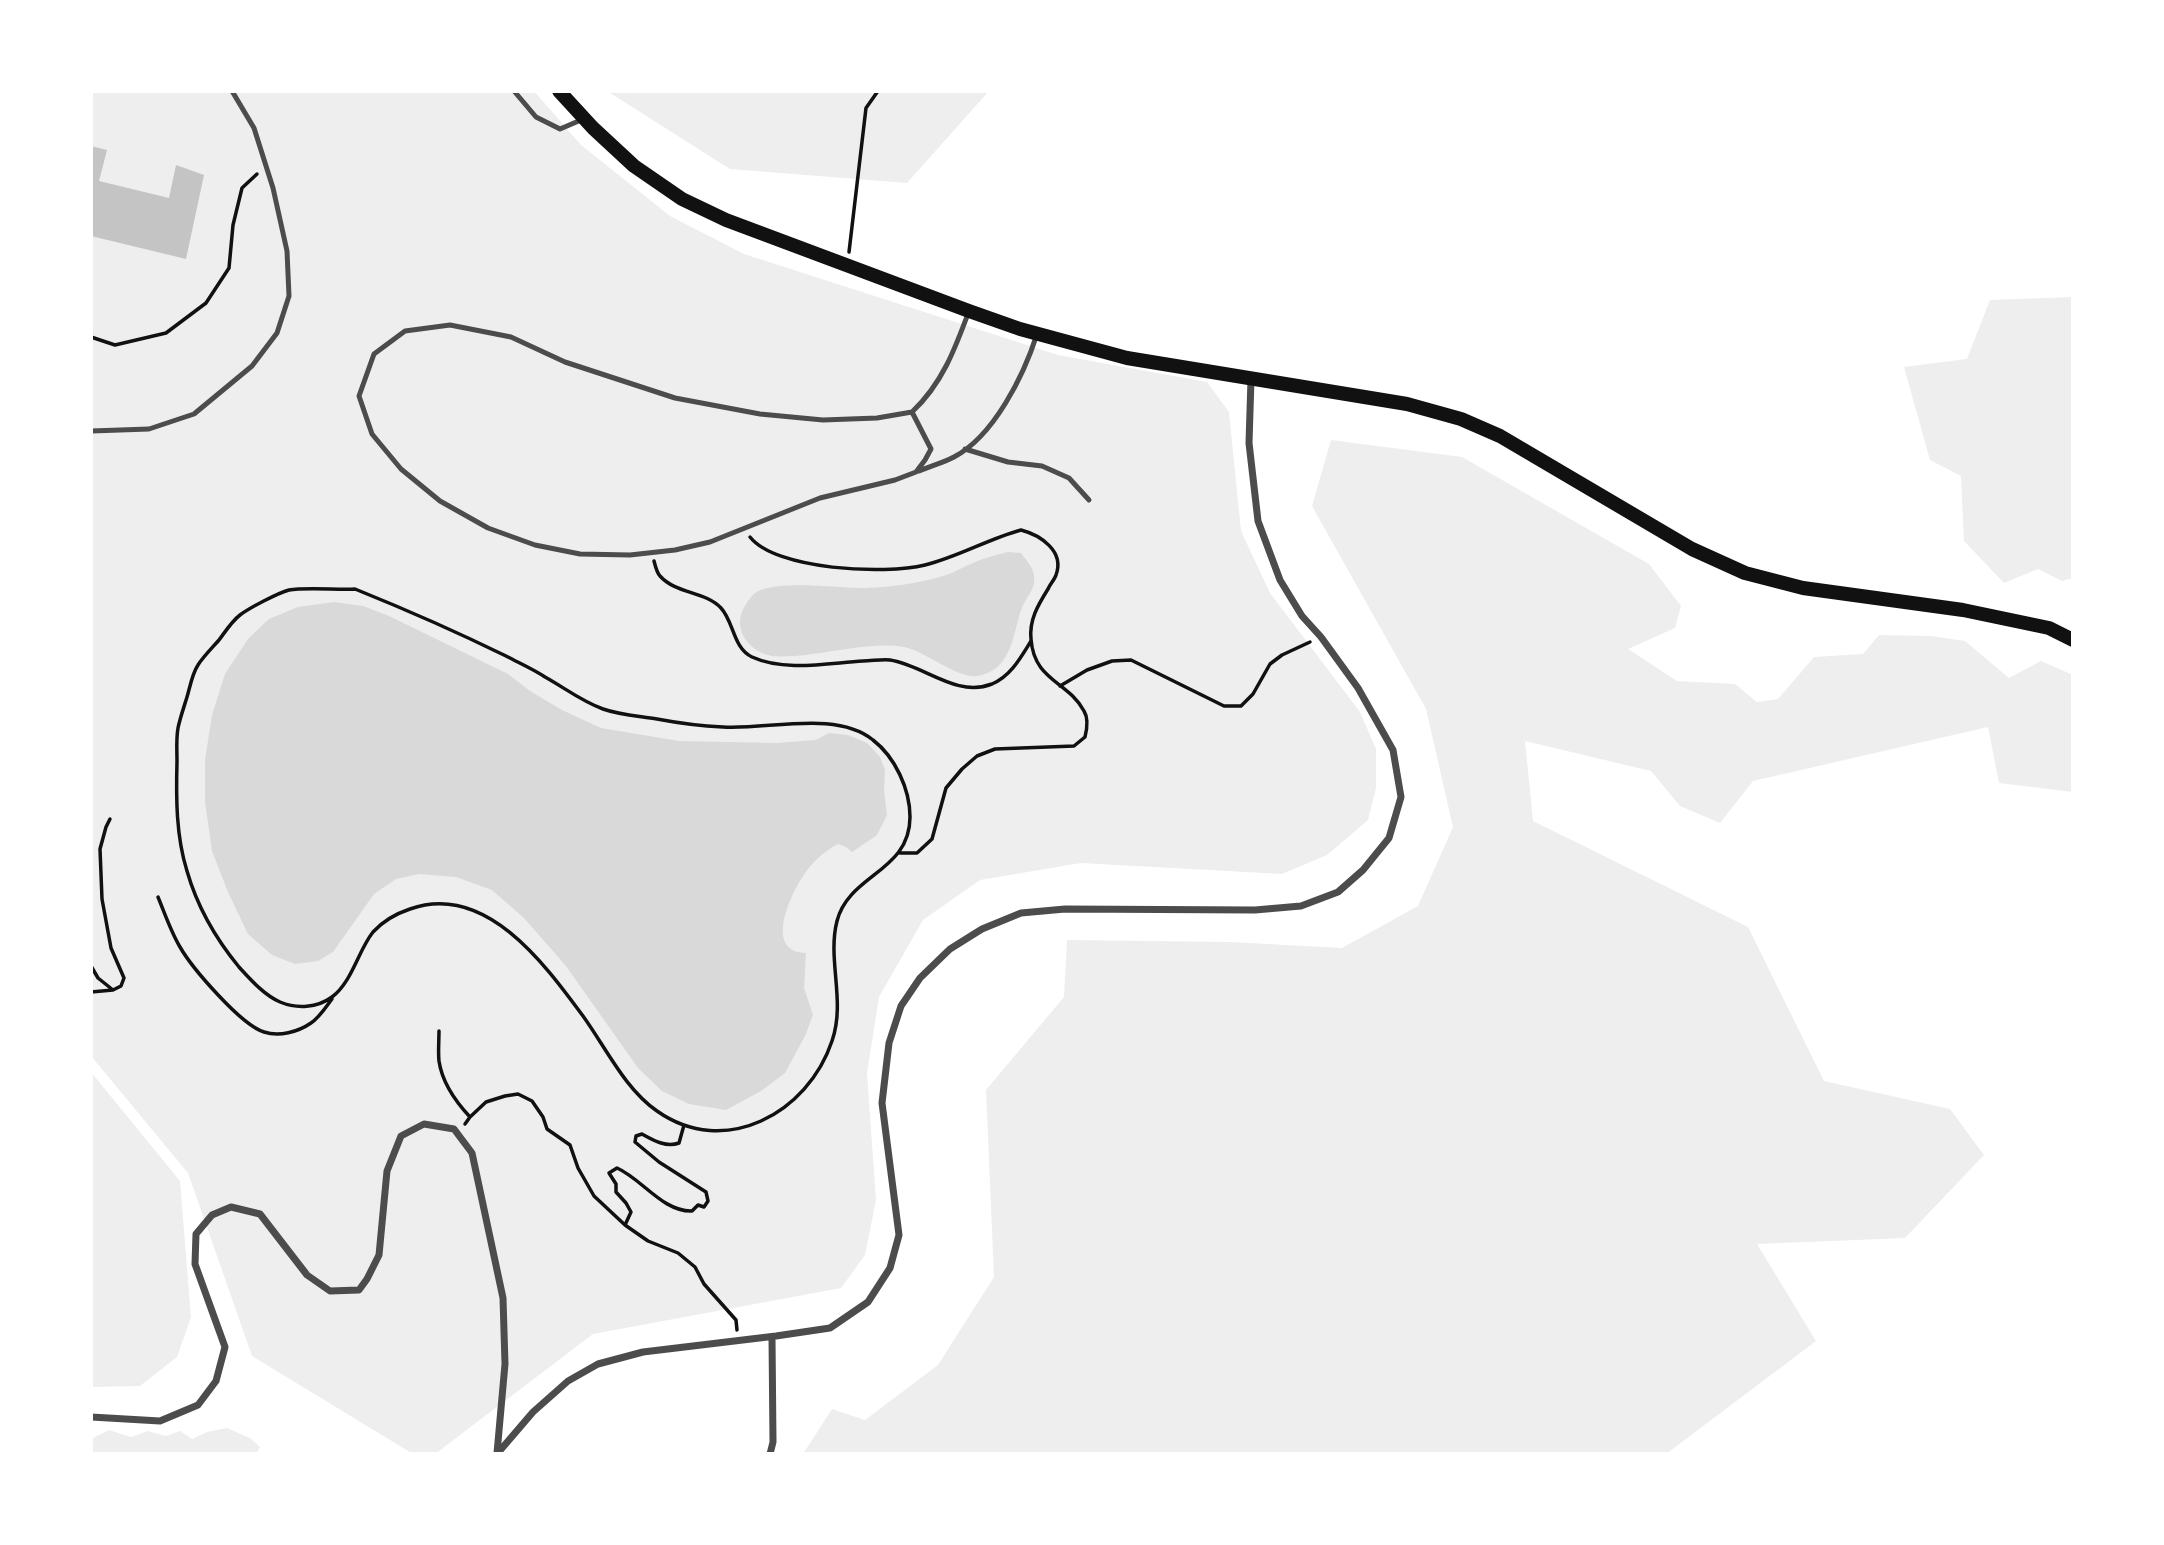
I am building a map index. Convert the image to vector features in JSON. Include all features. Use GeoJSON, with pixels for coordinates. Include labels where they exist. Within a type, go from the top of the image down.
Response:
{"type":"FeatureCollection","features":[{"type":"Feature","properties":{"kind":"main road"},"geometry":{"type":"LineString","coordinates":[[559,91],[584,119],[634,166],[682,199],[848,267],[969,311],[1127,358],[1407,404],[1461,419],[1500,436],[1692,549],[1745,573],[1803,588],[1963,610],[2049,628],[2073,640]]}},
{"type":"Feature","properties":{"kind":"street"},"geometry":{"type":"LineString","coordinates":[[497,1454],[533,1412],[568,1381],[598,1364],[643,1352],[830,1328],[867,1301],[890,1268],[899,1235],[882,1103],[889,1043],[901,1006],[920,978],[950,949],[982,929],[1021,913],[1065,909],[1255,910],[1301,906],[1338,892],[1363,870],[1389,838],[1401,797],[1393,750],[1358,688],[1321,637],[1302,616],[1280,580],[1258,521],[1249,443],[1251,378]]}},
{"type":"Feature","properties":{"kind":"street"},"geometry":{"type":"LineString","coordinates":[[91,1417],[160,1421],[198,1405],[216,1381],[225,1347],[195,1264],[196,1234],[212,1215],[231,1207],[260,1214],[306,1275],[330,1291],[359,1290],[379,1255],[387,1171],[401,1136],[424,1124],[454,1129],[472,1153],[503,1298],[505,1364],[497,1454]]}},
{"type":"Feature","properties":{"kind":"street"},"geometry":{"type":"LineString","coordinates":[[771,1454],[772,1337]]}},
{"type":"Feature","properties":{"kind":"lane"},"geometry":{"type":"LineString","coordinates":[[91,431],[149,429],[194,414],[251,366],[277,333],[289,296],[287,251],[273,188],[254,128],[232,91]]}},
{"type":"Feature","properties":{"kind":"lane"},"geometry":{"type":"LineString","coordinates":[[514,91],[536,117],[560,129],[584,119]]}},
{"type":"Feature","properties":{"kind":"lane"},"geometry":{"type":"LineString","coordinates":[[969,311],[955,349],[928,398],[912,412],[877,418],[823,419],[760,414],[675,398],[565,362],[511,337],[450,326],[405,331],[374,354],[359,396],[372,434],[401,469],[440,501],[488,528],[535,545],[580,554],[630,555],[674,550],[709,542],[820,498],[895,480],[955,457],[982,435],[1005,403],[1023,371],[1037,333]]}},
{"type":"Feature","properties":{"kind":"lane"},"geometry":{"type":"LineString","coordinates":[[912,412],[931,449],[916,472]]}},
{"type":"Feature","properties":{"kind":"lane"},"geometry":{"type":"LineString","coordinates":[[965,449],[1008,462],[1042,466],[1069,478],[1089,500]]}},
{"type":"Feature","properties":{"kind":"path"},"geometry":{"type":"LineString","coordinates":[[848,267],[866,108],[878,91]]}},
{"type":"Feature","properties":{"kind":"path"},"geometry":{"type":"LineString","coordinates":[[91,337],[115,345],[166,333],[206,303],[229,268],[233,225],[242,188],[265,165]]}},
{"type":"Feature","properties":{"kind":"path"},"geometry":{"type":"LineString","coordinates":[[742,528],[757,546],[777,554],[811,564],[852,570],[890,570],[925,565],[1021,530],[1035,533],[1054,551],[1058,562],[1056,575],[1035,611],[1030,629],[1031,640],[1038,665],[1085,712],[1085,737],[1074,746],[995,749],[977,756],[946,788],[932,839],[917,853],[900,853]]}},
{"type":"Feature","properties":{"kind":"path"},"geometry":{"type":"LineString","coordinates":[[650,553],[660,576],[680,589],[705,597],[721,607],[730,621],[736,640],[748,655],[764,662],[799,665],[888,659],[912,665],[940,680],[967,687],[991,684],[1007,675],[1031,640]]}},
{"type":"Feature","properties":{"kind":"path"},"geometry":{"type":"LineString","coordinates":[[158,897],[180,948],[219,996],[246,1022],[262,1032],[279,1034],[297,1030],[313,1022],[335,996],[350,974],[372,934],[391,916],[438,902],[477,910],[517,939],[544,968],[588,1023],[636,1093],[656,1111],[684,1125],[708,1132],[738,1130],[760,1123],[771,1116],[807,1086],[832,1043],[838,1019],[834,939],[838,914],[851,894],[888,866],[900,853],[908,833],[910,814],[905,788],[893,761],[879,744],[863,732],[837,724],[815,723],[725,727],[607,710],[575,696],[535,671],[438,623],[355,589],[288,590],[239,616],[196,668],[178,730],[176,808],[186,870],[211,929],[249,979],[272,999],[293,1007],[314,1006],[335,996]]}},
{"type":"Feature","properties":{"kind":"path"},"geometry":{"type":"LineString","coordinates":[[1060,686],[1087,670],[1112,661],[1130,660],[1224,706],[1241,706],[1253,694],[1270,664],[1282,655],[1321,637]]}},
{"type":"Feature","properties":{"kind":"path"},"geometry":{"type":"LineString","coordinates":[[91,992],[113,990],[121,986],[124,978],[111,948],[103,899],[100,849],[110,819]]}},
{"type":"Feature","properties":{"kind":"path"},"geometry":{"type":"LineString","coordinates":[[91,966],[97,978],[113,990]]}},
{"type":"Feature","properties":{"kind":"path"},"geometry":{"type":"LineString","coordinates":[[439,1031],[439,1062],[459,1105],[470,1117]]}},
{"type":"Feature","properties":{"kind":"path"},"geometry":{"type":"LineString","coordinates":[[457,1134],[486,1102],[518,1094],[532,1101],[543,1117],[547,1129],[570,1145],[578,1168],[594,1196],[648,1241],[678,1253],[695,1267],[705,1284],[736,1320],[738,1340]]}},
{"type":"Feature","properties":{"kind":"path"},"geometry":{"type":"LineString","coordinates":[[625,1224],[631,1213],[615,1192],[616,1184],[609,1174],[617,1168],[684,1212],[692,1211],[698,1205],[704,1207],[708,1201],[706,1192],[659,1162],[635,1142],[636,1136],[642,1134],[672,1146],[678,1143],[684,1125]]}},
{"type":"Feature","properties":{"kind":"shaded area"},"geometry":{"type":"Polygon","coordinates":[[[91,91],[534,91],[581,145],[670,216],[744,254],[1058,355],[1207,382],[1229,412],[1241,531],[1270,593],[1360,712],[1376,749],[1376,788],[1368,820],[1327,855],[1282,874],[1081,863],[980,880],[923,920],[879,997],[867,1073],[876,1200],[865,1255],[841,1288],[593,1334],[435,1454],[413,1454],[252,1356],[188,1173],[91,1056],[91,91]]]}},
{"type":"Feature","properties":{"kind":"shaded area"},"geometry":{"type":"Polygon","coordinates":[[[607,91],[989,91],[907,183],[730,169],[607,91]]]}},
{"type":"Feature","properties":{"kind":"shaded area"},"geometry":{"type":"Polygon","coordinates":[[[2073,297],[2073,578],[2062,581],[2038,569],[2004,583],[1964,541],[1961,476],[1930,460],[1904,367],[1967,359],[1990,300],[2073,297]]]}},
{"type":"Feature","properties":{"kind":"shaded area"},"geometry":{"type":"Polygon","coordinates":[[[1331,440],[1462,457],[1649,564],[1681,606],[1675,628],[1628,649],[1677,681],[1735,684],[1757,702],[1778,699],[1814,657],[1863,654],[1879,635],[1931,636],[1965,641],[2009,678],[2041,661],[2073,675],[2073,792],[1999,783],[1988,727],[1753,781],[1720,823],[1680,806],[1651,771],[1525,741],[1533,821],[1748,927],[1824,1081],[1950,1109],[1984,1155],[1905,1238],[1757,1244],[1816,1341],[1666,1454],[803,1454],[832,1409],[865,1420],[938,1365],[994,1277],[986,1090],[1064,997],[1067,940],[1230,942],[1342,948],[1418,906],[1453,827],[1426,709],[1312,506],[1331,440]]]}},
{"type":"Feature","properties":{"kind":"shaded area"},"geometry":{"type":"Polygon","coordinates":[[[1008,552],[1021,553],[1032,570],[1034,584],[1023,605],[1005,658],[989,672],[977,676],[961,673],[904,647],[865,647],[772,656],[749,644],[740,627],[747,602],[755,593],[764,589],[791,585],[865,588],[908,584],[949,574],[1008,552]]]}},
{"type":"Feature","properties":{"kind":"shaded area"},"geometry":{"type":"Polygon","coordinates":[[[334,602],[363,606],[389,616],[508,674],[562,710],[601,728],[679,741],[776,743],[816,740],[829,733],[848,735],[867,743],[880,757],[885,770],[887,815],[877,835],[852,852],[838,844],[815,861],[795,890],[784,918],[785,942],[793,950],[806,953],[804,988],[813,1015],[785,1073],[761,1091],[726,1110],[689,1104],[662,1091],[638,1068],[566,966],[524,918],[492,890],[456,877],[419,874],[396,879],[374,894],[333,952],[318,961],[295,964],[272,955],[248,934],[212,851],[205,802],[205,760],[212,715],[225,674],[248,639],[269,619],[298,607],[334,602]]]}},
{"type":"Feature","properties":{"kind":"shaded area"},"geometry":{"type":"Polygon","coordinates":[[[91,1072],[180,1181],[191,1317],[177,1357],[140,1386],[91,1387],[91,1072]]]}},
{"type":"Feature","properties":{"kind":"shaded area"},"geometry":{"type":"Polygon","coordinates":[[[227,1428],[250,1438],[260,1447],[256,1454],[91,1454],[91,1439],[109,1430],[131,1437],[148,1431],[166,1436],[180,1431],[192,1439],[207,1432],[227,1428]]]}},
{"type":"Feature","properties":{"kind":"building"},"geometry":{"type":"Polygon","coordinates":[[[91,146],[107,150],[99,181],[169,198],[176,165],[204,175],[186,259],[91,236],[91,146]]]}}]}
